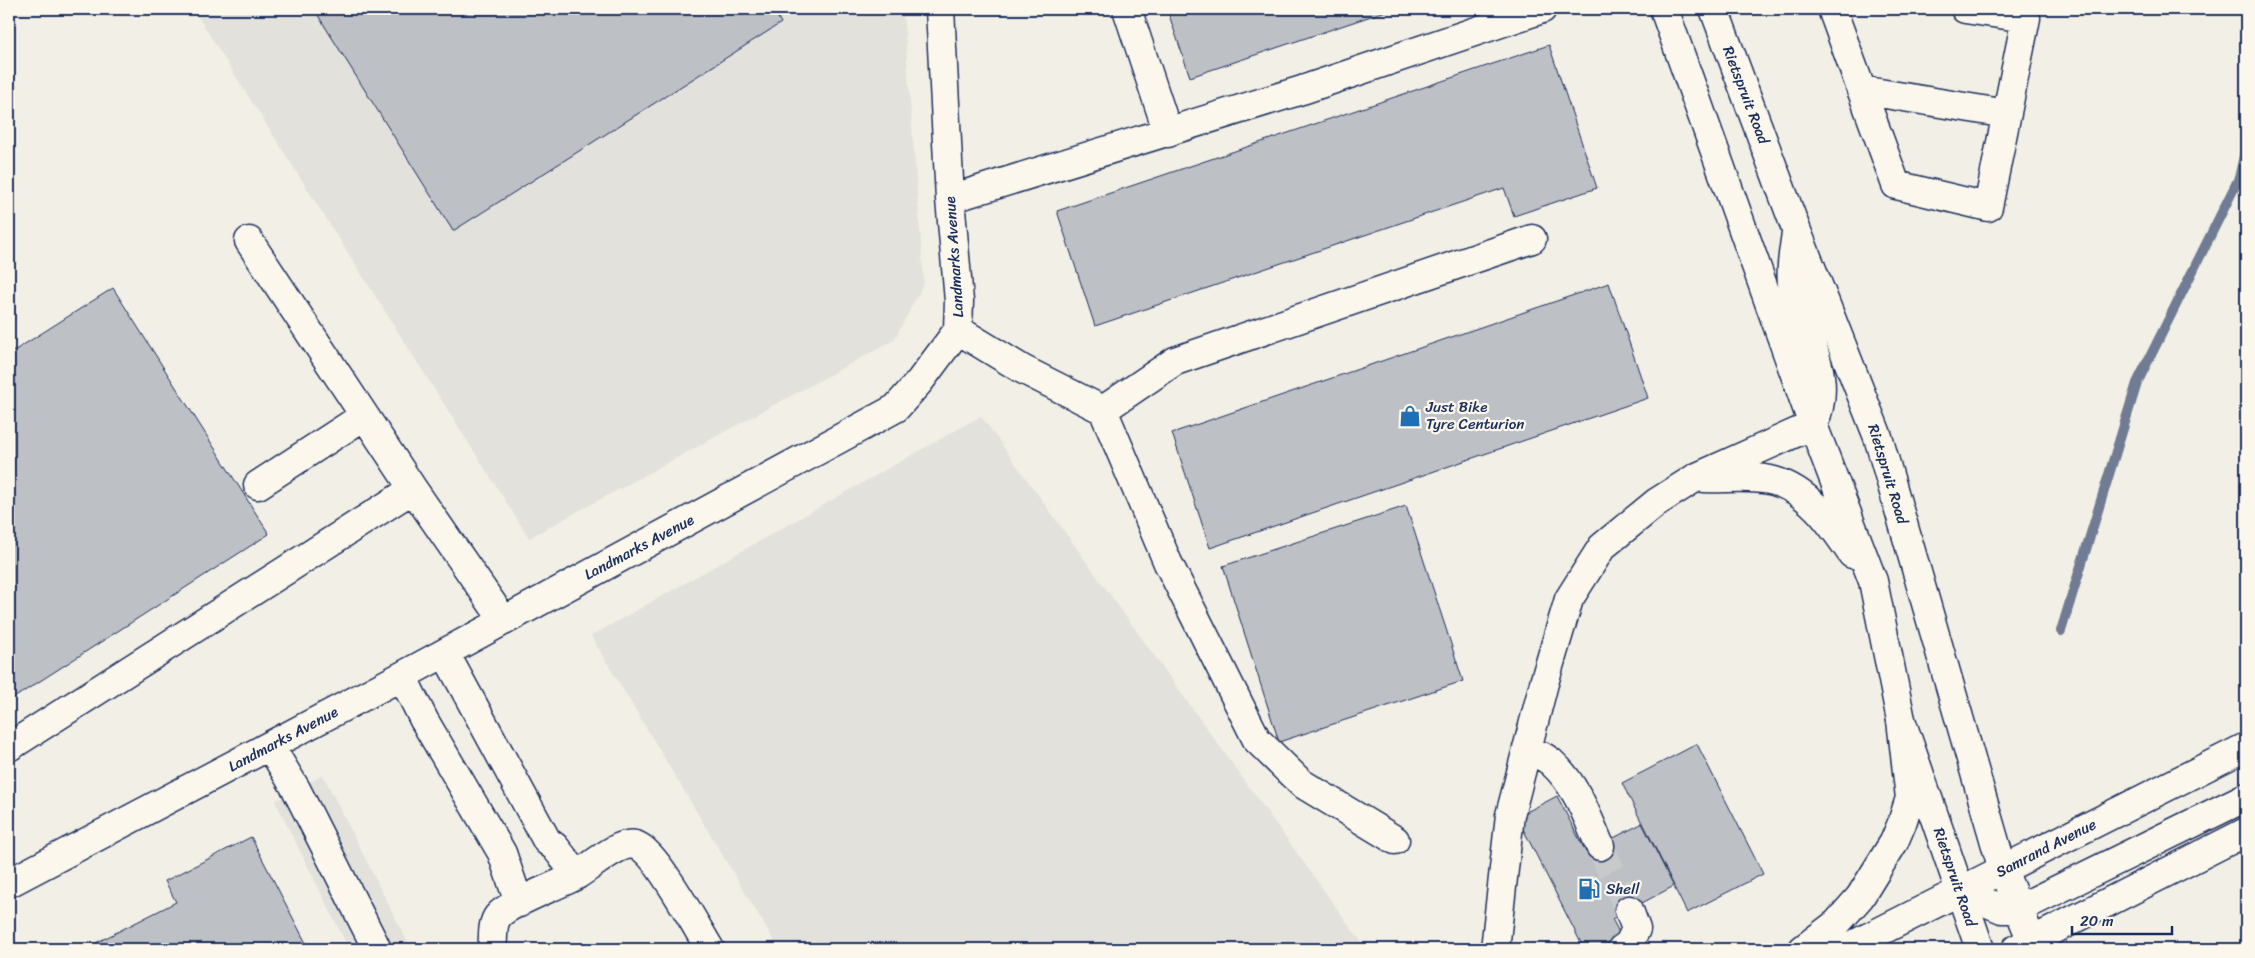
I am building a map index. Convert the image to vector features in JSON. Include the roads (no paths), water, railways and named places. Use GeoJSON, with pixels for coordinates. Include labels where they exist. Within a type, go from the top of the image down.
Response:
{"type":"FeatureCollection","features":[{"type":"Feature","properties":{"kind":"street","name":"Landmarks Avenue"},"geometry":{"type":"LineString","coordinates":[[9,883],[446,653],[896,408],[958,330],[959,301],[950,199],[940,9]]}},
{"type":"Feature","properties":{"kind":"street"},"geometry":{"type":"LineString","coordinates":[[1127,9],[1168,132]]}},
{"type":"Feature","properties":{"kind":"street"},"geometry":{"type":"LineString","coordinates":[[950,199],[1302,90],[1542,9]]}},
{"type":"Feature","properties":{"kind":"street","name":"Rietspruit Road"},"geometry":{"type":"LineString","coordinates":[[1664,9],[1814,425],[1873,581],[1901,720],[1980,949]]}},
{"type":"Feature","properties":{"kind":"street","name":"Rietspruit Road"},"geometry":{"type":"LineString","coordinates":[[1714,9],[1796,229],[1878,437],[2003,870],[2018,909],[2028,947]]}},
{"type":"Feature","properties":{"kind":"street"},"geometry":{"type":"LineString","coordinates":[[1832,9],[1896,185],[1988,208],[2026,18],[1964,9]]}},
{"type":"Feature","properties":{"kind":"street"},"geometry":{"type":"LineString","coordinates":[[1861,90],[2007,114]]}},
{"type":"Feature","properties":{"kind":"street"},"geometry":{"type":"LineString","coordinates":[[1495,949],[1510,815],[1569,599],[1602,547],[1657,502],[1695,478],[1814,425],[1821,408],[1822,395],[1819,366],[1792,284],[1796,229]]}},
{"type":"Feature","properties":{"kind":"street"},"geometry":{"type":"LineString","coordinates":[[1102,410],[1175,361],[1532,239]]}},
{"type":"Feature","properties":{"kind":"street"},"geometry":{"type":"LineString","coordinates":[[249,241],[364,416],[504,621]]}},
{"type":"Feature","properties":{"kind":"street"},"geometry":{"type":"LineString","coordinates":[[958,330],[1022,370],[1102,410],[1168,564],[1257,740],[1301,783],[1396,840]]}},
{"type":"Feature","properties":{"kind":"street"},"geometry":{"type":"LineString","coordinates":[[258,485],[364,416]]}},
{"type":"Feature","properties":{"kind":"street"},"geometry":{"type":"LineString","coordinates":[[1695,478],[1746,478],[1774,481],[1806,497],[1826,517],[1873,581]]}},
{"type":"Feature","properties":{"kind":"street"},"geometry":{"type":"LineString","coordinates":[[9,747],[413,489]]}},
{"type":"Feature","properties":{"kind":"street"},"geometry":{"type":"LineString","coordinates":[[446,653],[547,841],[555,847],[577,876]]}},
{"type":"Feature","properties":{"kind":"street"},"geometry":{"type":"LineString","coordinates":[[402,676],[502,853],[519,903]]}},
{"type":"Feature","properties":{"kind":"street"},"geometry":{"type":"LineString","coordinates":[[1803,949],[1837,923],[1860,897],[1894,842],[1910,798],[1901,720]]}},
{"type":"Feature","properties":{"kind":"street"},"geometry":{"type":"LineString","coordinates":[[270,746],[296,789],[377,949]]}},
{"type":"Feature","properties":{"kind":"street","name":"Samrand Avenue"},"geometry":{"type":"LineString","coordinates":[[1845,949],[2246,747]]}},
{"type":"Feature","properties":{"kind":"street"},"geometry":{"type":"LineString","coordinates":[[1527,748],[1550,761],[1565,777],[1580,799],[1600,846]]}},
{"type":"Feature","properties":{"kind":"street"},"geometry":{"type":"LineString","coordinates":[[1959,891],[2002,909],[2018,909],[2246,797]]}},
{"type":"Feature","properties":{"kind":"street"},"geometry":{"type":"LineString","coordinates":[[2028,947],[2246,832]]}},
{"type":"Feature","properties":{"kind":"street"},"geometry":{"type":"LineString","coordinates":[[492,949],[493,928],[497,917],[508,907],[577,876],[622,846],[636,845],[649,854],[664,874],[710,949]]}},
{"type":"Feature","properties":{"kind":"street"},"geometry":{"type":"LineString","coordinates":[[1622,949],[1629,944],[1636,929],[1629,910]]}},
{"type":"Feature","properties":{"kind":"waterway"},"geometry":{"type":"LineString","coordinates":[[2061,631],[2137,383],[2239,178],[2246,147]]}},
{"type":"Feature","properties":{"kind":"tunnel"},"geometry":{"type":"LineString","coordinates":[[1600,846],[1629,910]]}},
{"type":"Feature","properties":{"kind":"place","name":"Just Bike Tyre Centurion"},"geometry":{"type":"Point","coordinates":[1410,416]}},
{"type":"Feature","properties":{"kind":"place","name":"Shell"},"geometry":{"type":"Point","coordinates":[1589,889]}}]}
